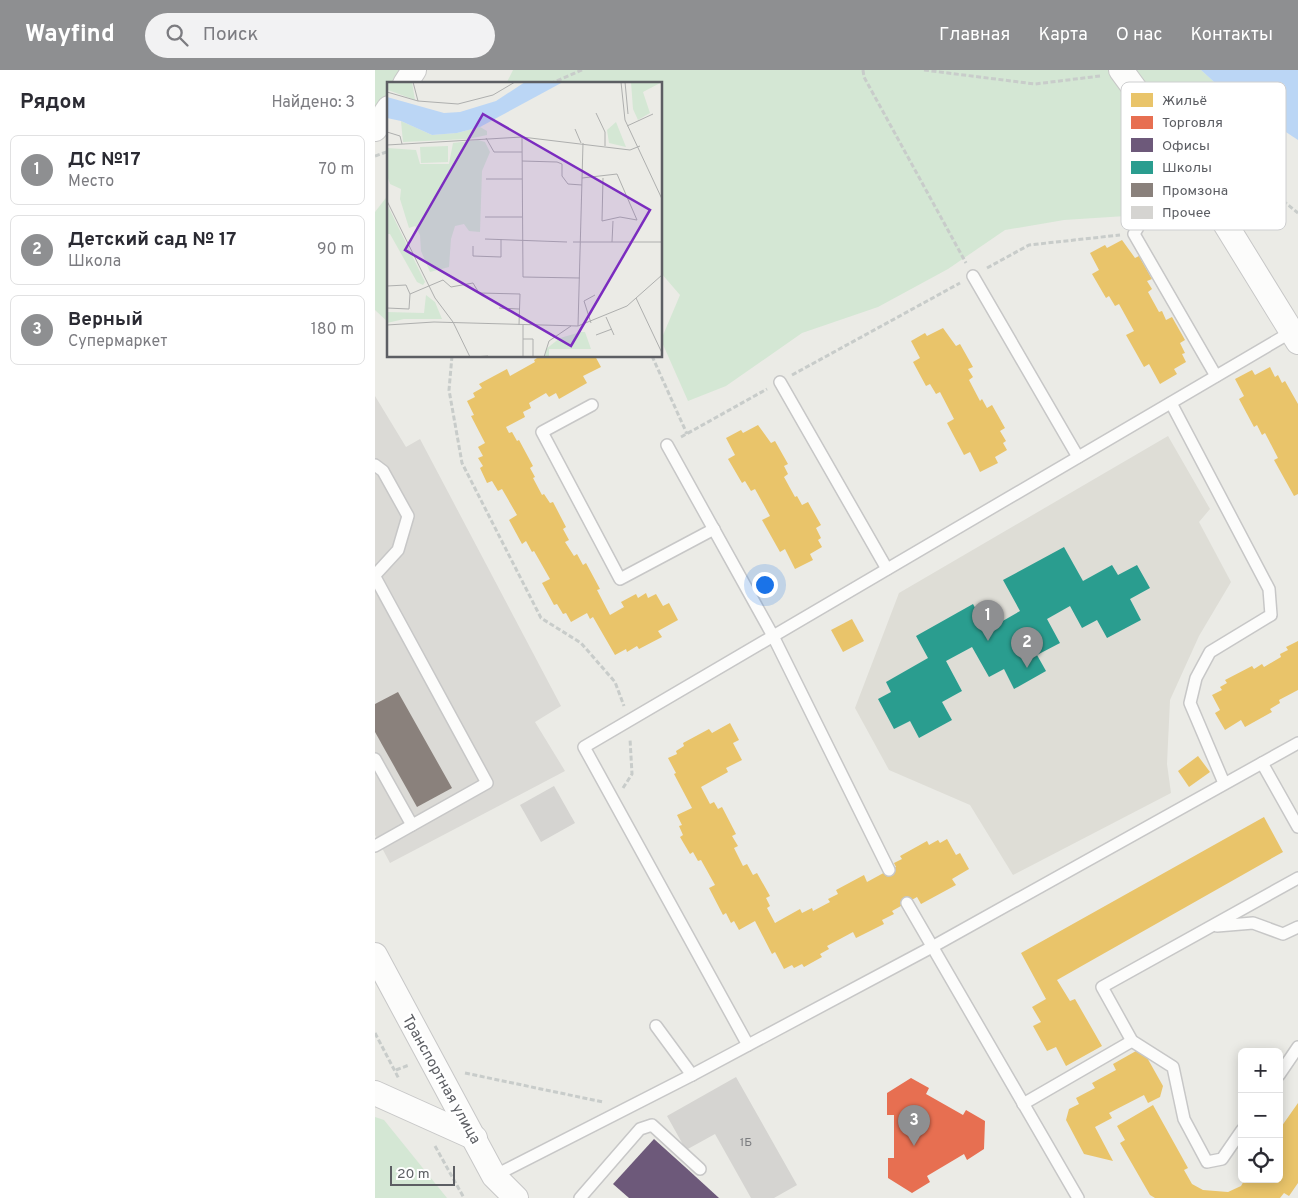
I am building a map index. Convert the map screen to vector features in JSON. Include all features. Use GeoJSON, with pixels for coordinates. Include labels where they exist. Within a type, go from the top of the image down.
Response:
{"type":"FeatureCollection","features":[{"type":"Feature","properties":{"kind":"street"},"geometry":{"type":"LineString","coordinates":[[406,82],[414,70]]}},
{"type":"Feature","properties":{"kind":"street"},"geometry":{"type":"LineString","coordinates":[[375,129],[387,111]]}},
{"type":"Feature","properties":{"kind":"street"},"geometry":{"type":"LineString","coordinates":[[1229,230],[1295,336]]}},
{"type":"Feature","properties":{"kind":"street","name":"Транспортная улица"},"geometry":{"type":"LineString","coordinates":[[375,955],[494,1176],[516,1198]]}},
{"type":"Feature","properties":{"kind":"street"},"geometry":{"type":"LineString","coordinates":[[375,1093],[475,1138]]}},
{"type":"Feature","properties":{"kind":"lane"},"geometry":{"type":"LineString","coordinates":[[1136,230],[1134,234],[1216,376]]}},
{"type":"Feature","properties":{"kind":"lane"},"geometry":{"type":"LineString","coordinates":[[973,276],[1078,458]]}},
{"type":"Feature","properties":{"kind":"lane"},"geometry":{"type":"LineString","coordinates":[[748,1045],[584,747],[1216,376],[1295,336]]}},
{"type":"Feature","properties":{"kind":"lane"},"geometry":{"type":"LineString","coordinates":[[780,382],[887,569]]}},
{"type":"Feature","properties":{"kind":"lane"},"geometry":{"type":"LineString","coordinates":[[1171,403],[1269,589],[1271,615],[1210,652],[1196,678],[1190,703],[1224,783]]}},
{"type":"Feature","properties":{"kind":"lane"},"geometry":{"type":"LineString","coordinates":[[592,405],[542,432],[620,579],[714,529]]}},
{"type":"Feature","properties":{"kind":"lane"},"geometry":{"type":"LineString","coordinates":[[667,445],[773,636],[889,870]]}},
{"type":"Feature","properties":{"kind":"lane"},"geometry":{"type":"LineString","coordinates":[[375,465],[383,471],[408,516],[398,550],[375,576],[487,783],[375,846]]}},
{"type":"Feature","properties":{"kind":"lane"},"geometry":{"type":"LineString","coordinates":[[494,1176],[692,1075],[932,947],[1298,743]]}},
{"type":"Feature","properties":{"kind":"lane"},"geometry":{"type":"LineString","coordinates":[[375,759],[412,825]]}},
{"type":"Feature","properties":{"kind":"lane"},"geometry":{"type":"LineString","coordinates":[[1262,763],[1298,827]]}},
{"type":"Feature","properties":{"kind":"lane"},"geometry":{"type":"LineString","coordinates":[[1238,1136],[1222,1159],[1207,1162],[1184,1119],[1173,1068],[1132,1041],[1102,987],[1298,878]]}},
{"type":"Feature","properties":{"kind":"lane"},"geometry":{"type":"LineString","coordinates":[[907,903],[1078,1198]]}},
{"type":"Feature","properties":{"kind":"lane"},"geometry":{"type":"LineString","coordinates":[[1213,926],[1253,923],[1283,934],[1298,927]]}},
{"type":"Feature","properties":{"kind":"lane"},"geometry":{"type":"LineString","coordinates":[[656,1026],[692,1075]]}},
{"type":"Feature","properties":{"kind":"lane"},"geometry":{"type":"LineString","coordinates":[[1023,1104],[1132,1041]]}},
{"type":"Feature","properties":{"kind":"lane"},"geometry":{"type":"LineString","coordinates":[[1283,1069],[1298,1047]]}},
{"type":"Feature","properties":{"kind":"lane"},"geometry":{"type":"LineString","coordinates":[[580,1198],[640,1129],[652,1125],[700,1169]]}},
{"type":"Feature","properties":{"kind":"path"},"geometry":{"type":"LineString","coordinates":[[554,82],[582,70]]}},
{"type":"Feature","properties":{"kind":"path"},"geometry":{"type":"LineString","coordinates":[[863,70],[864,77],[973,276]]}},
{"type":"Feature","properties":{"kind":"path"},"geometry":{"type":"LineString","coordinates":[[924,70],[1035,84],[1122,72]]}},
{"type":"Feature","properties":{"kind":"path"},"geometry":{"type":"LineString","coordinates":[[375,156],[387,152]]}},
{"type":"Feature","properties":{"kind":"path"},"geometry":{"type":"LineString","coordinates":[[1286,203],[1298,213]]}},
{"type":"Feature","properties":{"kind":"path"},"geometry":{"type":"LineString","coordinates":[[667,445],[1029,245],[1134,234]]}},
{"type":"Feature","properties":{"kind":"path"},"geometry":{"type":"LineString","coordinates":[[452,358],[449,390],[463,463],[541,618],[581,643],[615,682],[628,721],[632,751],[632,774],[615,801]]}},
{"type":"Feature","properties":{"kind":"path"},"geometry":{"type":"LineString","coordinates":[[653,358],[687,434]]}},
{"type":"Feature","properties":{"kind":"path"},"geometry":{"type":"LineString","coordinates":[[375,1033],[399,1078]]}},
{"type":"Feature","properties":{"kind":"path"},"geometry":{"type":"LineString","coordinates":[[396,1070],[415,1062]]}},
{"type":"Feature","properties":{"kind":"path"},"geometry":{"type":"LineString","coordinates":[[459,1072],[628,1108]]}},
{"type":"Feature","properties":{"kind":"path"},"geometry":{"type":"LineString","coordinates":[[432,1140],[464,1198]]}},
{"type":"Feature","properties":{"kind":"shaded area"},"geometry":{"type":"Polygon","coordinates":[[[375,396],[406,447],[420,439],[561,706],[535,722],[565,771],[390,863],[375,835],[375,396]]]}},
{"type":"Feature","properties":{"kind":"shaded area"},"geometry":{"type":"Polygon","coordinates":[[[1168,436],[1210,509],[1199,522],[1231,582],[1199,636],[1170,700],[1167,764],[1171,793],[1013,875],[970,805],[889,770],[855,708],[899,593],[1168,436]]]}},
{"type":"Feature","properties":{"kind":"green space"},"geometry":{"type":"Polygon","coordinates":[[[375,70],[403,70],[395,82],[387,82],[387,95],[375,112],[375,70]]]}},
{"type":"Feature","properties":{"kind":"green space"},"geometry":{"type":"Polygon","coordinates":[[[513,70],[1113,70],[1122,82],[1121,216],[1064,220],[1005,230],[948,269],[878,307],[802,333],[726,386],[688,401],[663,345],[663,335],[680,295],[663,275],[663,82],[507,82],[513,70]]]}},
{"type":"Feature","properties":{"kind":"green space"},"geometry":{"type":"Polygon","coordinates":[[[1131,70],[1201,70],[1214,82],[1142,82],[1131,70]]]}},
{"type":"Feature","properties":{"kind":"green space"},"geometry":{"type":"Polygon","coordinates":[[[387,197],[387,321],[375,310],[375,212],[387,197]]]}},
{"type":"Feature","properties":{"kind":"green space"},"geometry":{"type":"Polygon","coordinates":[[[375,1117],[384,1120],[447,1198],[375,1198],[375,1117]]]}},
{"type":"Feature","properties":{"kind":"water"},"geometry":{"type":"Polygon","coordinates":[[[1201,70],[1298,70],[1298,140],[1286,132],[1286,82],[1214,82],[1201,70]]]}},
{"type":"Feature","properties":{"kind":"building: Жильё"},"geometry":{"type":"Polygon","coordinates":[[[1122,240],[1135,258],[1139,256],[1152,279],[1147,281],[1152,289],[1148,292],[1159,312],[1162,311],[1166,320],[1172,317],[1185,340],[1180,343],[1185,353],[1182,354],[1186,362],[1174,369],[1177,374],[1160,384],[1149,364],[1144,367],[1126,335],[1134,331],[1119,304],[1115,306],[1109,296],[1106,298],[1092,274],[1099,270],[1090,253],[1105,245],[1107,248],[1122,240]]]}},
{"type":"Feature","properties":{"kind":"building: Жильё"},"geometry":{"type":"Polygon","coordinates":[[[943,328],[956,346],[960,344],[973,367],[968,369],[973,377],[969,380],[980,401],[982,399],[987,408],[992,405],[1005,428],[1000,431],[1006,441],[1003,443],[1007,450],[995,457],[998,463],[980,472],[970,452],[964,455],[947,423],[954,419],[940,392],[936,394],[930,384],[926,386],[913,362],[920,358],[911,341],[925,333],[927,336],[943,328]]]}},
{"type":"Feature","properties":{"kind":"building: Жильё"},"geometry":{"type":"Polygon","coordinates":[[[537,358],[596,358],[601,367],[583,376],[587,383],[559,399],[556,393],[549,397],[546,393],[529,403],[531,408],[523,412],[525,417],[506,427],[509,433],[512,432],[517,441],[519,440],[533,466],[530,468],[535,477],[533,478],[542,495],[544,494],[550,503],[553,502],[566,527],[563,529],[569,540],[565,542],[574,556],[577,554],[583,565],[586,563],[600,589],[597,590],[610,615],[624,607],[621,602],[636,594],[638,598],[646,593],[648,598],[656,594],[663,606],[669,603],[678,620],[658,631],[662,637],[639,649],[637,646],[627,652],[626,649],[615,655],[593,617],[590,619],[587,613],[571,622],[566,613],[563,614],[557,604],[554,605],[542,583],[550,579],[526,541],[522,544],[509,520],[517,515],[502,489],[498,491],[492,481],[487,483],[480,468],[483,466],[478,458],[483,456],[478,447],[485,443],[471,416],[474,415],[467,401],[475,397],[473,393],[482,388],[479,384],[507,369],[510,376],[535,362],[534,360],[537,358]]]}},
{"type":"Feature","properties":{"kind":"building: Жильё"},"geometry":{"type":"Polygon","coordinates":[[[1270,367],[1275,377],[1278,375],[1282,383],[1285,381],[1298,404],[1298,494],[1294,496],[1274,460],[1278,458],[1265,433],[1262,435],[1257,425],[1254,427],[1239,399],[1244,396],[1235,379],[1252,370],[1255,375],[1270,367]]]}},
{"type":"Feature","properties":{"kind":"building: Жильё"},"geometry":{"type":"Polygon","coordinates":[[[758,425],[771,443],[775,441],[788,464],[784,466],[788,474],[784,477],[795,497],[797,496],[802,505],[808,502],[821,525],[816,528],[821,538],[818,540],[822,547],[810,554],[813,560],[795,569],[785,549],[780,552],[762,520],[770,516],[755,489],[751,491],[745,481],[742,483],[728,459],[735,455],[726,438],[741,430],[743,433],[758,425]]]}},
{"type":"Feature","properties":{"kind":"building: Жильё"},"geometry":{"type":"Polygon","coordinates":[[[852,619],[864,641],[843,652],[831,630],[852,619]]]}},
{"type":"Feature","properties":{"kind":"building: Жильё"},"geometry":{"type":"Polygon","coordinates":[[[1298,641],[1298,690],[1279,700],[1280,703],[1270,709],[1272,712],[1245,727],[1241,720],[1225,730],[1215,713],[1220,710],[1212,695],[1222,690],[1220,687],[1227,683],[1225,680],[1252,666],[1254,669],[1262,664],[1264,667],[1281,657],[1280,654],[1288,650],[1286,647],[1298,641]]]}},
{"type":"Feature","properties":{"kind":"building: Жильё"},"geometry":{"type":"Polygon","coordinates":[[[730,723],[739,740],[733,743],[742,760],[726,768],[728,772],[701,787],[710,804],[714,802],[718,809],[722,807],[736,834],[732,836],[738,846],[734,848],[743,866],[747,864],[753,875],[757,873],[770,896],[766,898],[770,906],[767,908],[775,923],[800,909],[802,913],[812,908],[813,911],[830,902],[828,899],[838,894],[836,890],[864,875],[867,882],[896,867],[894,863],[902,859],[900,856],[927,841],[929,845],[938,840],[940,843],[947,839],[956,855],[960,853],[969,869],[952,879],[956,885],[921,904],[917,897],[892,911],[894,914],[882,920],[884,924],[856,938],[853,932],[827,946],[829,949],[820,954],[822,957],[804,967],[802,964],[794,968],[792,965],[784,969],[775,952],[772,954],[755,921],[739,930],[734,921],[731,923],[726,913],[723,915],[709,888],[715,885],[701,860],[698,861],[693,852],[690,854],[680,837],[683,835],[679,826],[682,825],[677,815],[692,808],[674,774],[676,773],[668,758],[677,754],[676,751],[684,746],[683,743],[709,729],[712,733],[730,723]]]}},
{"type":"Feature","properties":{"kind":"building: Жильё"},"geometry":{"type":"Polygon","coordinates":[[[1198,756],[1210,772],[1189,787],[1178,771],[1198,756]]]}},
{"type":"Feature","properties":{"kind":"building: Жильё"},"geometry":{"type":"Polygon","coordinates":[[[1264,817],[1283,852],[1057,980],[1070,1001],[1075,999],[1102,1046],[1066,1066],[1056,1047],[1047,1051],[1033,1026],[1041,1022],[1032,1007],[1046,999],[1021,953],[1264,817]]]}},
{"type":"Feature","properties":{"kind":"building: Жильё"},"geometry":{"type":"Polygon","coordinates":[[[1136,1051],[1145,1054],[1163,1086],[1160,1097],[1148,1103],[1144,1095],[1109,1113],[1112,1118],[1095,1127],[1113,1161],[1084,1154],[1066,1120],[1069,1109],[1079,1104],[1076,1098],[1095,1088],[1092,1083],[1116,1070],[1113,1064],[1136,1051]]]}},
{"type":"Feature","properties":{"kind":"building: Жильё"},"geometry":{"type":"Polygon","coordinates":[[[1298,1103],[1298,1183],[1289,1196],[1284,1193],[1280,1198],[1155,1198],[1150,1195],[1120,1143],[1125,1140],[1117,1126],[1153,1105],[1188,1168],[1184,1170],[1192,1184],[1203,1190],[1228,1192],[1241,1186],[1243,1183],[1283,1183],[1283,1124],[1298,1103]]]}},
{"type":"Feature","properties":{"kind":"building: Торговля"},"geometry":{"type":"Polygon","coordinates":[[[911,1078],[929,1088],[926,1094],[963,1115],[966,1110],[985,1121],[984,1149],[967,1160],[964,1154],[927,1176],[930,1182],[912,1193],[888,1178],[888,1158],[894,1158],[894,1115],[887,1115],[887,1093],[911,1078]]]}},
{"type":"Feature","properties":{"kind":"building: Офисы"},"geometry":{"type":"Polygon","coordinates":[[[654,1139],[719,1198],[629,1198],[613,1184],[654,1139]]]}},
{"type":"Feature","properties":{"kind":"building: Школы"},"geometry":{"type":"Polygon","coordinates":[[[1064,547],[1083,581],[1112,565],[1118,575],[1137,565],[1150,588],[1130,599],[1141,620],[1107,638],[1097,620],[1082,628],[1070,606],[1047,619],[1060,643],[1037,655],[1046,671],[1014,689],[1004,669],[989,677],[972,647],[946,661],[962,691],[942,702],[952,720],[919,738],[910,721],[894,729],[878,699],[891,692],[886,682],[928,658],[916,636],[973,604],[987,630],[1020,611],[1003,580],[1064,547]]]}},
{"type":"Feature","properties":{"kind":"building: Промзона"},"geometry":{"type":"Polygon","coordinates":[[[398,692],[452,788],[417,807],[375,732],[375,704],[398,692]]]}},
{"type":"Feature","properties":{"kind":"building: Прочее"},"geometry":{"type":"Polygon","coordinates":[[[554,786],[575,823],[541,842],[520,805],[554,786]]]}},
{"type":"Feature","properties":{"kind":"building: Прочее"},"geometry":{"type":"Polygon","coordinates":[[[736,1077],[797,1185],[774,1198],[751,1198],[715,1134],[686,1150],[667,1116],[736,1077]]]}},
{"type":"Feature","properties":{"kind":"place","name":"ДС №17"},"geometry":{"type":"Point","coordinates":[988,641]}},
{"type":"Feature","properties":{"kind":"place","name":"Детский сад № 17"},"geometry":{"type":"Point","coordinates":[1027,668]}},
{"type":"Feature","properties":{"kind":"place","name":"Верный"},"geometry":{"type":"Point","coordinates":[914,1146]}}]}
